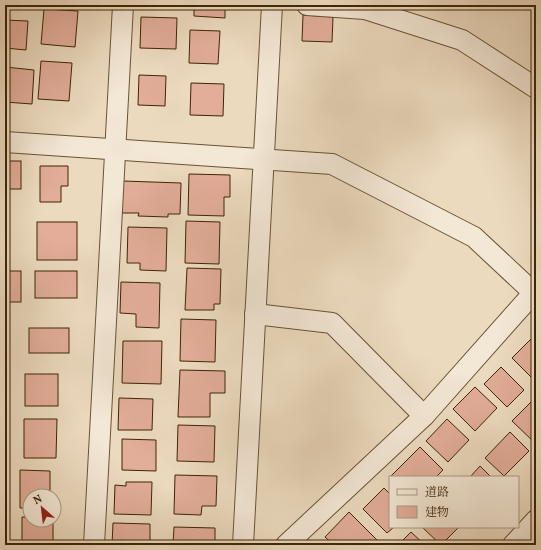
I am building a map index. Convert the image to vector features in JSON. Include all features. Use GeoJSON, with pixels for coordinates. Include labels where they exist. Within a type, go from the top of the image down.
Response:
{"type":"FeatureCollection","features":[{"type":"Feature","properties":{"kind":"street"},"geometry":{"type":"LineString","coordinates":[[94,545],[123,5]]}},
{"type":"Feature","properties":{"kind":"street"},"geometry":{"type":"LineString","coordinates":[[243,545],[272,5]]}},
{"type":"Feature","properties":{"kind":"street"},"geometry":{"type":"LineString","coordinates":[[307,5],[365,9],[462,40],[536,88]]}},
{"type":"Feature","properties":{"kind":"street"},"geometry":{"type":"LineString","coordinates":[[5,142],[332,164],[474,237],[535,292],[424,416],[286,545]]}},
{"type":"Feature","properties":{"kind":"street"},"geometry":{"type":"LineString","coordinates":[[256,314],[332,323],[424,416]]}},
{"type":"Feature","properties":{"kind":"street"},"geometry":{"type":"LineString","coordinates":[[513,545],[536,520]]}},
{"type":"Feature","properties":{"kind":"building"},"geometry":{"type":"Polygon","coordinates":[[[194,5],[225,5],[225,18],[194,16],[194,5]]]}},
{"type":"Feature","properties":{"kind":"building"},"geometry":{"type":"Polygon","coordinates":[[[44,9],[78,11],[75,47],[41,44],[44,9]]]}},
{"type":"Feature","properties":{"kind":"building"},"geometry":{"type":"Polygon","coordinates":[[[303,15],[333,17],[332,42],[302,41],[303,15]]]}},
{"type":"Feature","properties":{"kind":"building"},"geometry":{"type":"Polygon","coordinates":[[[141,17],[177,18],[176,49],[140,48],[141,17]]]}},
{"type":"Feature","properties":{"kind":"building"},"geometry":{"type":"Polygon","coordinates":[[[5,20],[28,21],[26,50],[5,48],[5,20]]]}},
{"type":"Feature","properties":{"kind":"building"},"geometry":{"type":"Polygon","coordinates":[[[190,30],[220,31],[218,64],[189,63],[190,30]]]}},
{"type":"Feature","properties":{"kind":"building"},"geometry":{"type":"Polygon","coordinates":[[[41,61],[72,63],[69,101],[38,99],[41,61]]]}},
{"type":"Feature","properties":{"kind":"building"},"geometry":{"type":"Polygon","coordinates":[[[5,67],[34,70],[32,104],[5,102],[5,67]]]}},
{"type":"Feature","properties":{"kind":"building"},"geometry":{"type":"Polygon","coordinates":[[[139,75],[166,76],[165,106],[138,105],[139,75]]]}},
{"type":"Feature","properties":{"kind":"building"},"geometry":{"type":"Polygon","coordinates":[[[191,83],[224,84],[223,116],[190,115],[191,83]]]}},
{"type":"Feature","properties":{"kind":"building"},"geometry":{"type":"Polygon","coordinates":[[[5,161],[21,161],[21,189],[5,189],[5,161]]]}},
{"type":"Feature","properties":{"kind":"building"},"geometry":{"type":"Polygon","coordinates":[[[40,166],[68,166],[68,186],[61,186],[61,202],[40,202],[40,166]]]}},
{"type":"Feature","properties":{"kind":"building"},"geometry":{"type":"Polygon","coordinates":[[[189,174],[230,175],[230,197],[224,197],[224,216],[188,215],[189,174]]]}},
{"type":"Feature","properties":{"kind":"building"},"geometry":{"type":"Polygon","coordinates":[[[123,181],[181,183],[180,214],[168,214],[168,217],[138,216],[139,213],[122,213],[123,181]]]}},
{"type":"Feature","properties":{"kind":"building"},"geometry":{"type":"Polygon","coordinates":[[[5,216],[7,216],[7,252],[5,252],[5,216]]]}},
{"type":"Feature","properties":{"kind":"building"},"geometry":{"type":"Polygon","coordinates":[[[186,221],[220,222],[219,264],[185,263],[186,221]]]}},
{"type":"Feature","properties":{"kind":"building"},"geometry":{"type":"Polygon","coordinates":[[[37,222],[77,222],[77,260],[37,260],[37,222]]]}},
{"type":"Feature","properties":{"kind":"building"},"geometry":{"type":"Polygon","coordinates":[[[128,227],[167,228],[166,271],[140,270],[140,263],[127,263],[128,227]]]}},
{"type":"Feature","properties":{"kind":"building"},"geometry":{"type":"Polygon","coordinates":[[[187,268],[221,269],[220,304],[214,304],[214,310],[185,310],[187,268]]]}},
{"type":"Feature","properties":{"kind":"building"},"geometry":{"type":"Polygon","coordinates":[[[5,271],[21,271],[21,302],[5,302],[5,271]]]}},
{"type":"Feature","properties":{"kind":"building"},"geometry":{"type":"Polygon","coordinates":[[[35,271],[77,271],[77,298],[35,298],[35,271]]]}},
{"type":"Feature","properties":{"kind":"building"},"geometry":{"type":"Polygon","coordinates":[[[121,282],[160,283],[159,328],[136,327],[136,314],[120,313],[121,282]]]}},
{"type":"Feature","properties":{"kind":"building"},"geometry":{"type":"Polygon","coordinates":[[[181,319],[216,320],[215,362],[180,361],[181,319]]]}},
{"type":"Feature","properties":{"kind":"building"},"geometry":{"type":"Polygon","coordinates":[[[6,320],[6,354],[5,354],[6,320]]]}},
{"type":"Feature","properties":{"kind":"building"},"geometry":{"type":"Polygon","coordinates":[[[29,328],[69,328],[69,353],[29,353],[29,328]]]}},
{"type":"Feature","properties":{"kind":"building"},"geometry":{"type":"Polygon","coordinates":[[[536,334],[536,380],[535,381],[512,358],[536,334]]]}},
{"type":"Feature","properties":{"kind":"building"},"geometry":{"type":"Polygon","coordinates":[[[123,341],[162,341],[161,384],[122,383],[123,341]]]}},
{"type":"Feature","properties":{"kind":"building"},"geometry":{"type":"Polygon","coordinates":[[[501,367],[524,390],[507,407],[484,384],[501,367]]]}},
{"type":"Feature","properties":{"kind":"building"},"geometry":{"type":"Polygon","coordinates":[[[180,370],[225,371],[225,393],[210,393],[210,417],[178,417],[180,370]]]}},
{"type":"Feature","properties":{"kind":"building"},"geometry":{"type":"Polygon","coordinates":[[[25,374],[58,374],[58,406],[25,406],[25,374]]]}},
{"type":"Feature","properties":{"kind":"building"},"geometry":{"type":"Polygon","coordinates":[[[475,387],[497,408],[475,431],[453,409],[475,387]]]}},
{"type":"Feature","properties":{"kind":"building"},"geometry":{"type":"Polygon","coordinates":[[[536,397],[536,442],[535,443],[512,421],[536,397]]]}},
{"type":"Feature","properties":{"kind":"building"},"geometry":{"type":"Polygon","coordinates":[[[119,398],[153,399],[152,430],[118,430],[119,398]]]}},
{"type":"Feature","properties":{"kind":"building"},"geometry":{"type":"Polygon","coordinates":[[[24,419],[57,419],[56,458],[24,458],[24,419]]]}},
{"type":"Feature","properties":{"kind":"building"},"geometry":{"type":"Polygon","coordinates":[[[447,419],[469,440],[448,462],[426,441],[447,419]]]}},
{"type":"Feature","properties":{"kind":"building"},"geometry":{"type":"Polygon","coordinates":[[[178,425],[215,426],[214,462],[177,461],[178,425]]]}},
{"type":"Feature","properties":{"kind":"building"},"geometry":{"type":"Polygon","coordinates":[[[510,432],[529,451],[504,476],[485,458],[510,432]]]}},
{"type":"Feature","properties":{"kind":"building"},"geometry":{"type":"Polygon","coordinates":[[[122,439],[156,440],[156,471],[122,470],[122,439]]]}},
{"type":"Feature","properties":{"kind":"building"},"geometry":{"type":"Polygon","coordinates":[[[420,447],[443,470],[437,476],[391,476],[420,447]]]}},
{"type":"Feature","properties":{"kind":"building"},"geometry":{"type":"Polygon","coordinates":[[[480,466],[490,476],[471,476],[480,466]]]}},
{"type":"Feature","properties":{"kind":"building"},"geometry":{"type":"Polygon","coordinates":[[[20,470],[50,471],[50,488],[22,488],[22,508],[20,508],[20,470]]]}},
{"type":"Feature","properties":{"kind":"building"},"geometry":{"type":"Polygon","coordinates":[[[175,475],[217,476],[216,506],[202,506],[201,515],[174,514],[175,475]]]}},
{"type":"Feature","properties":{"kind":"building"},"geometry":{"type":"Polygon","coordinates":[[[126,482],[152,482],[151,515],[114,514],[115,485],[126,486],[126,482]]]}},
{"type":"Feature","properties":{"kind":"building"},"geometry":{"type":"Polygon","coordinates":[[[384,488],[389,493],[389,528],[393,528],[387,533],[363,509],[384,488]]]}},
{"type":"Feature","properties":{"kind":"building"},"geometry":{"type":"Polygon","coordinates":[[[349,512],[378,541],[375,545],[334,545],[325,537],[349,512]]]}},
{"type":"Feature","properties":{"kind":"building"},"geometry":{"type":"Polygon","coordinates":[[[113,523],[150,524],[150,545],[112,545],[113,523]]]}},
{"type":"Feature","properties":{"kind":"building"},"geometry":{"type":"Polygon","coordinates":[[[174,527],[215,528],[215,545],[173,545],[174,527]]]}},
{"type":"Feature","properties":{"kind":"building"},"geometry":{"type":"Polygon","coordinates":[[[22,528],[53,528],[53,545],[22,545],[22,528]]]}},
{"type":"Feature","properties":{"kind":"building"},"geometry":{"type":"Polygon","coordinates":[[[423,528],[458,528],[441,545],[423,528]]]}},
{"type":"Feature","properties":{"kind":"building"},"geometry":{"type":"Polygon","coordinates":[[[411,532],[425,545],[398,545],[411,532]]]}}]}
